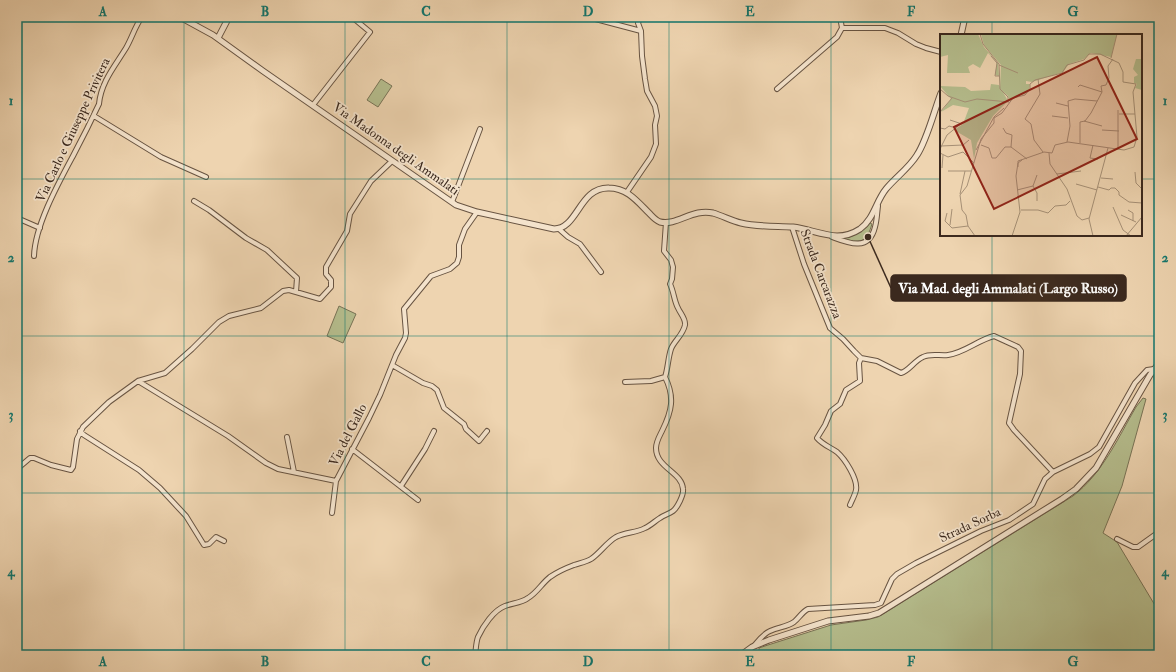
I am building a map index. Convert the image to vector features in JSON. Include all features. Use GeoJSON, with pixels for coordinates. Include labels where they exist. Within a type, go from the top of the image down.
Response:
{"type":"FeatureCollection","features":[{"type":"Feature","properties":{"kind":"street","name":"Via Carlo e Giuseppe Privitera"},"geometry":{"type":"LineString","coordinates":[[34,256],[34,250],[46,210],[100,104],[100,94],[105,82],[142,17]]}},
{"type":"Feature","properties":{"kind":"street","name":"Via Madonna degli Ammalati"},"geometry":{"type":"LineString","coordinates":[[180,17],[218,38],[392,161],[460,207],[559,229]]}},
{"type":"Feature","properties":{"kind":"street"},"geometry":{"type":"LineString","coordinates":[[218,38],[229,17]]}},
{"type":"Feature","properties":{"kind":"street"},"geometry":{"type":"LineString","coordinates":[[313,105],[370,32],[352,17]]}},
{"type":"Feature","properties":{"kind":"street"},"geometry":{"type":"LineString","coordinates":[[588,17],[641,31]]}},
{"type":"Feature","properties":{"kind":"street"},"geometry":{"type":"LineString","coordinates":[[627,192],[651,157],[656,144],[655,125],[657,116],[655,106],[647,91],[642,56],[641,31],[638,23],[640,17]]}},
{"type":"Feature","properties":{"kind":"street"},"geometry":{"type":"LineString","coordinates":[[777,89],[836,37],[842,28],[840,17]]}},
{"type":"Feature","properties":{"kind":"street"},"geometry":{"type":"LineString","coordinates":[[961,34],[965,17]]}},
{"type":"Feature","properties":{"kind":"street"},"geometry":{"type":"LineString","coordinates":[[842,28],[885,28],[916,44],[940,52]]}},
{"type":"Feature","properties":{"kind":"street"},"geometry":{"type":"LineString","coordinates":[[601,272],[580,244],[568,237],[559,229],[572,219],[591,193],[602,188],[627,192],[656,220],[666,222],[699,212],[705,212],[713,213],[744,224],[792,227],[838,236],[847,235],[859,230],[869,220],[888,187],[917,155],[940,96]]}},
{"type":"Feature","properties":{"kind":"street"},"geometry":{"type":"LineString","coordinates":[[94,116],[161,157],[206,177]]}},
{"type":"Feature","properties":{"kind":"street"},"geometry":{"type":"LineString","coordinates":[[452,202],[480,129]]}},
{"type":"Feature","properties":{"kind":"street"},"geometry":{"type":"LineString","coordinates":[[17,469],[30,458],[34,458],[51,465],[71,470],[73,467],[77,439],[80,431],[109,402],[138,381],[166,373],[219,322],[229,316],[262,308],[283,291],[289,290],[320,299],[331,287],[331,280],[326,274],[326,267],[348,231],[350,214],[371,182],[392,161]]}},
{"type":"Feature","properties":{"kind":"street"},"geometry":{"type":"LineString","coordinates":[[194,201],[209,210],[246,238],[267,250],[297,278],[296,292]]}},
{"type":"Feature","properties":{"kind":"street"},"geometry":{"type":"LineString","coordinates":[[824,234],[854,244],[862,244],[866,242],[870,238],[875,227],[879,201]]}},
{"type":"Feature","properties":{"kind":"street","name":"Via del Gallo"},"geometry":{"type":"LineString","coordinates":[[138,381],[228,436],[266,463],[278,469],[336,481],[380,395],[406,333],[404,309],[431,276],[450,269],[457,263],[459,257],[459,245],[465,229],[477,212]]}},
{"type":"Feature","properties":{"kind":"street"},"geometry":{"type":"LineString","coordinates":[[17,218],[40,228]]}},
{"type":"Feature","properties":{"kind":"street"},"geometry":{"type":"LineString","coordinates":[[475,655],[478,638],[496,611],[505,606],[528,599],[549,578],[574,565],[592,558],[609,542],[620,535],[645,528],[660,517],[675,510],[684,490],[681,481],[663,464],[657,456],[656,449],[656,443],[667,422],[671,408],[671,393],[665,377],[671,348],[678,340],[685,326],[685,321],[677,306],[675,294],[670,284],[673,267],[664,251],[666,222]]}},
{"type":"Feature","properties":{"kind":"street","name":"Strada Carcarazza"},"geometry":{"type":"LineString","coordinates":[[792,227],[804,264],[830,328],[861,358]]}},
{"type":"Feature","properties":{"kind":"street"},"geometry":{"type":"LineString","coordinates":[[850,505],[856,489],[850,466],[840,455],[821,443],[817,438],[825,425],[830,412],[840,404],[846,390],[860,381],[859,363],[861,358],[877,361],[900,373],[905,372],[917,360],[924,356],[950,355],[994,336],[1018,347],[1021,351],[1020,374],[1010,423],[1011,427],[1053,472]]}},
{"type":"Feature","properties":{"kind":"street","name":"Strada Sorba"},"geometry":{"type":"LineString","coordinates":[[752,647],[764,634],[771,630],[789,625],[808,609],[875,605],[881,603],[892,579],[897,574],[922,560],[1009,520],[1033,504],[1045,479],[1053,472],[1090,454],[1099,447],[1135,383],[1147,370],[1154,369],[1159,363]]}},
{"type":"Feature","properties":{"kind":"street"},"geometry":{"type":"LineString","coordinates":[[392,365],[437,390],[444,408],[464,424],[466,429],[479,442],[487,431]]}},
{"type":"Feature","properties":{"kind":"street"},"geometry":{"type":"LineString","coordinates":[[1154,369],[1156,374],[1159,408]]}},
{"type":"Feature","properties":{"kind":"street"},"geometry":{"type":"LineString","coordinates":[[741,655],[752,647],[769,640],[828,621],[869,616],[879,613],[1062,499],[1076,489],[1096,468],[1154,369]]}},
{"type":"Feature","properties":{"kind":"street"},"geometry":{"type":"LineString","coordinates":[[625,382],[651,381],[665,377]]}},
{"type":"Feature","properties":{"kind":"street"},"geometry":{"type":"LineString","coordinates":[[80,431],[139,470],[160,488],[186,516],[204,545],[209,544],[216,537],[224,541]]}},
{"type":"Feature","properties":{"kind":"street"},"geometry":{"type":"LineString","coordinates":[[401,486],[425,449],[434,431]]}},
{"type":"Feature","properties":{"kind":"street"},"geometry":{"type":"LineString","coordinates":[[287,437],[294,472]]}},
{"type":"Feature","properties":{"kind":"street"},"geometry":{"type":"LineString","coordinates":[[352,449],[418,500]]}},
{"type":"Feature","properties":{"kind":"street"},"geometry":{"type":"LineString","coordinates":[[332,514],[336,481]]}},
{"type":"Feature","properties":{"kind":"street"},"geometry":{"type":"LineString","coordinates":[[1117,539],[1132,547],[1138,547],[1159,532]]}},
{"type":"Feature","properties":{"kind":"green space"},"geometry":{"type":"Polygon","coordinates":[[[381,79],[392,86],[378,107],[367,100],[381,79]]]}},
{"type":"Feature","properties":{"kind":"green space"},"geometry":{"type":"Polygon","coordinates":[[[870,223],[872,224],[870,230],[866,238],[863,240],[856,241],[845,239],[859,233],[870,223]]]}},
{"type":"Feature","properties":{"kind":"green space"},"geometry":{"type":"Polygon","coordinates":[[[339,306],[356,314],[343,343],[327,336],[339,306]]]}},
{"type":"Feature","properties":{"kind":"green space"},"geometry":{"type":"Polygon","coordinates":[[[1143,398],[1146,399],[1122,486],[1103,533],[1117,542],[1159,612],[1159,655],[748,655],[753,651],[757,653],[759,652],[759,648],[831,625],[878,617],[1073,496],[1093,477],[1109,455],[1136,407],[1143,398]]]}},
{"type":"Feature","properties":{"kind":"place","name":"Via Mad. degli Ammalati (Largo Russo)"},"geometry":{"type":"Point","coordinates":[868,237]}}]}
